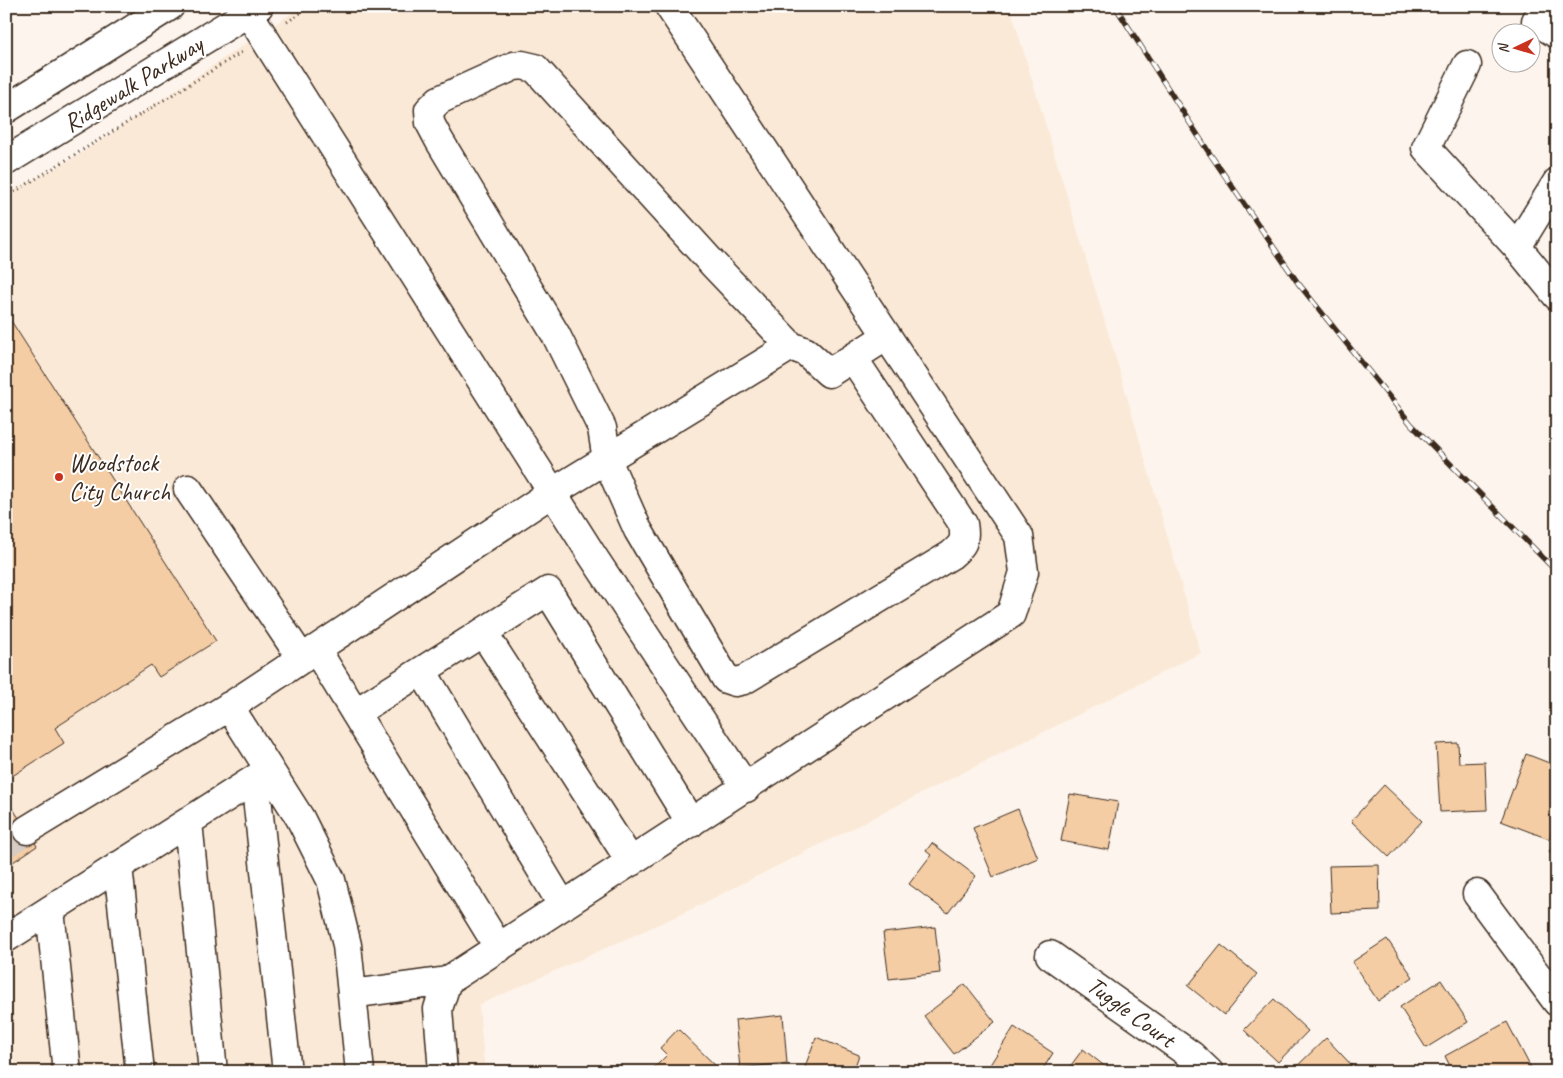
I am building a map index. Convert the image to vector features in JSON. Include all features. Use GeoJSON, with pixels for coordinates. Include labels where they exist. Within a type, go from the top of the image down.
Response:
{"type":"FeatureCollection","features":[{"type":"Feature","properties":{"kind":"main road","name":"Ridgewalk Parkway"},"geometry":{"type":"LineString","coordinates":[[6,109],[170,6]]}},
{"type":"Feature","properties":{"kind":"main road"},"geometry":{"type":"LineString","coordinates":[[352,994],[448,981],[1011,614],[1024,572],[1019,536],[669,6]]}},
{"type":"Feature","properties":{"kind":"main road"},"geometry":{"type":"LineString","coordinates":[[1545,6],[1536,22],[1557,34]]}},
{"type":"Feature","properties":{"kind":"main road","name":"Ridgewalk Parkway"},"geometry":{"type":"LineString","coordinates":[[6,162],[250,9]]}},
{"type":"Feature","properties":{"kind":"main road"},"geometry":{"type":"LineString","coordinates":[[250,9],[264,38],[553,492],[746,788]]}},
{"type":"Feature","properties":{"kind":"main road"},"geometry":{"type":"LineString","coordinates":[[853,358],[963,524],[965,535],[962,546],[951,555],[744,680],[735,682],[726,679],[638,530],[607,460],[602,428],[556,335],[430,123],[429,110],[439,100],[514,66],[522,65],[535,68],[791,346],[806,352],[828,373],[887,336]]}},
{"type":"Feature","properties":{"kind":"main road"},"geometry":{"type":"LineString","coordinates":[[1468,65],[1426,148],[1517,248],[1557,296]]}},
{"type":"Feature","properties":{"kind":"main road"},"geometry":{"type":"LineString","coordinates":[[1517,248],[1557,182]]}},
{"type":"Feature","properties":{"kind":"main road"},"geometry":{"type":"LineString","coordinates":[[27,830],[229,706],[553,492],[791,346]]}},
{"type":"Feature","properties":{"kind":"main road"},"geometry":{"type":"LineString","coordinates":[[188,488],[309,654],[355,713],[499,948]]}},
{"type":"Feature","properties":{"kind":"main road"},"geometry":{"type":"LineString","coordinates":[[355,713],[548,591],[691,823]]}},
{"type":"Feature","properties":{"kind":"main road"},"geometry":{"type":"LineString","coordinates":[[483,632],[631,862]]}},
{"type":"Feature","properties":{"kind":"main road"},"geometry":{"type":"LineString","coordinates":[[422,671],[563,906]]}},
{"type":"Feature","properties":{"kind":"main road"},"geometry":{"type":"LineString","coordinates":[[690,703],[726,679]]}},
{"type":"Feature","properties":{"kind":"main road"},"geometry":{"type":"LineString","coordinates":[[229,706],[262,775],[300,818],[331,880],[347,945],[360,1072]]}},
{"type":"Feature","properties":{"kind":"main road"},"geometry":{"type":"LineString","coordinates":[[6,938],[262,775]]}},
{"type":"Feature","properties":{"kind":"main road"},"geometry":{"type":"LineString","coordinates":[[262,775],[287,1072]]}},
{"type":"Feature","properties":{"kind":"main road"},"geometry":{"type":"LineString","coordinates":[[188,822],[213,1072]]}},
{"type":"Feature","properties":{"kind":"main road"},"geometry":{"type":"LineString","coordinates":[[118,866],[140,1072]]}},
{"type":"Feature","properties":{"kind":"main road"},"geometry":{"type":"LineString","coordinates":[[1477,894],[1557,1002]]}},
{"type":"Feature","properties":{"kind":"main road"},"geometry":{"type":"LineString","coordinates":[[50,910],[67,1072]]}},
{"type":"Feature","properties":{"kind":"main road","name":"Tuggle Court"},"geometry":{"type":"LineString","coordinates":[[1050,955],[1192,1056],[1209,1072]]}},
{"type":"Feature","properties":{"kind":"main road"},"geometry":{"type":"LineString","coordinates":[[443,1072],[438,1009],[448,981]]}},
{"type":"Feature","properties":{"kind":"path"},"geometry":{"type":"LineString","coordinates":[[6,197],[264,38],[311,6]]}},
{"type":"Feature","properties":{"kind":"shaded area"},"geometry":{"type":"Polygon","coordinates":[[[302,6],[1010,6],[1118,365],[1201,653],[686,912],[479,1005],[485,1072],[6,1072],[6,195],[78,155],[302,6]]]}},
{"type":"Feature","properties":{"kind":"building","name":"Woodstock City Church"},"geometry":{"type":"Polygon","coordinates":[[[6,313],[216,641],[159,677],[151,665],[55,728],[64,743],[6,780],[6,313]]]}},
{"type":"Feature","properties":{"kind":"building"},"geometry":{"type":"Polygon","coordinates":[[[1458,743],[1459,763],[1485,762],[1487,810],[1440,812],[1436,744],[1458,743]]]}},
{"type":"Feature","properties":{"kind":"building"},"geometry":{"type":"Polygon","coordinates":[[[1526,754],[1557,766],[1557,818],[1549,839],[1501,821],[1526,754]]]}},
{"type":"Feature","properties":{"kind":"building"},"geometry":{"type":"Polygon","coordinates":[[[1384,785],[1422,821],[1389,857],[1351,821],[1384,785]]]}},
{"type":"Feature","properties":{"kind":"building"},"geometry":{"type":"Polygon","coordinates":[[[1070,794],[1118,802],[1109,850],[1061,841],[1070,794]]]}},
{"type":"Feature","properties":{"kind":"building"},"geometry":{"type":"Polygon","coordinates":[[[6,798],[37,846],[7,866],[6,865],[6,798]]]}},
{"type":"Feature","properties":{"kind":"building"},"geometry":{"type":"Polygon","coordinates":[[[1018,809],[1038,858],[993,877],[973,828],[1018,809]]]}},
{"type":"Feature","properties":{"kind":"building"},"geometry":{"type":"Polygon","coordinates":[[[932,843],[976,876],[948,913],[909,884],[931,855],[926,851],[932,843]]]}},
{"type":"Feature","properties":{"kind":"building"},"geometry":{"type":"Polygon","coordinates":[[[1557,845],[1557,863],[1549,851],[1557,845]]]}},
{"type":"Feature","properties":{"kind":"building"},"geometry":{"type":"Polygon","coordinates":[[[1379,865],[1380,911],[1331,913],[1329,866],[1379,865]]]}},
{"type":"Feature","properties":{"kind":"building"},"geometry":{"type":"Polygon","coordinates":[[[935,927],[940,973],[889,979],[883,933],[935,927]]]}},
{"type":"Feature","properties":{"kind":"building"},"geometry":{"type":"Polygon","coordinates":[[[1387,939],[1413,977],[1378,1001],[1352,962],[1387,939]]]}},
{"type":"Feature","properties":{"kind":"building"},"geometry":{"type":"Polygon","coordinates":[[[1221,945],[1257,974],[1224,1015],[1188,986],[1221,945]]]}},
{"type":"Feature","properties":{"kind":"building"},"geometry":{"type":"Polygon","coordinates":[[[1441,980],[1468,1022],[1426,1048],[1400,1007],[1441,980]]]}},
{"type":"Feature","properties":{"kind":"building"},"geometry":{"type":"Polygon","coordinates":[[[965,984],[995,1022],[954,1054],[924,1016],[965,984]]]}},
{"type":"Feature","properties":{"kind":"building"},"geometry":{"type":"Polygon","coordinates":[[[1274,999],[1308,1031],[1278,1062],[1244,1030],[1274,999]]]}},
{"type":"Feature","properties":{"kind":"building"},"geometry":{"type":"Polygon","coordinates":[[[783,1015],[787,1063],[740,1068],[735,1020],[783,1015]]]}},
{"type":"Feature","properties":{"kind":"building"},"geometry":{"type":"Polygon","coordinates":[[[1507,1022],[1531,1068],[1524,1072],[1453,1072],[1445,1056],[1507,1022]]]}},
{"type":"Feature","properties":{"kind":"building"},"geometry":{"type":"Polygon","coordinates":[[[1014,1027],[1053,1053],[1041,1072],[986,1071],[1014,1027]]]}},
{"type":"Feature","properties":{"kind":"building"},"geometry":{"type":"Polygon","coordinates":[[[678,1029],[720,1072],[654,1072],[652,1070],[667,1055],[660,1048],[678,1029]]]}},
{"type":"Feature","properties":{"kind":"building"},"geometry":{"type":"Polygon","coordinates":[[[816,1037],[859,1055],[853,1072],[803,1072],[816,1037]]]}},
{"type":"Feature","properties":{"kind":"building"},"geometry":{"type":"Polygon","coordinates":[[[1326,1038],[1358,1072],[1291,1072],[1326,1038]]]}},
{"type":"Feature","properties":{"kind":"building"},"geometry":{"type":"Polygon","coordinates":[[[1083,1049],[1112,1072],[1066,1072],[1083,1049]]]}},
{"type":"Feature","properties":{"kind":"tunnel"},"geometry":{"type":"LineString","coordinates":[[6,843],[27,830]]}},
{"type":"Feature","properties":{"kind":"railway"},"geometry":{"type":"LineString","coordinates":[[1115,6],[1208,151],[1298,283],[1411,424],[1557,572]]}},
{"type":"Feature","properties":{"kind":"place","name":"Woodstock City Church"},"geometry":{"type":"Point","coordinates":[59,477]}}]}
